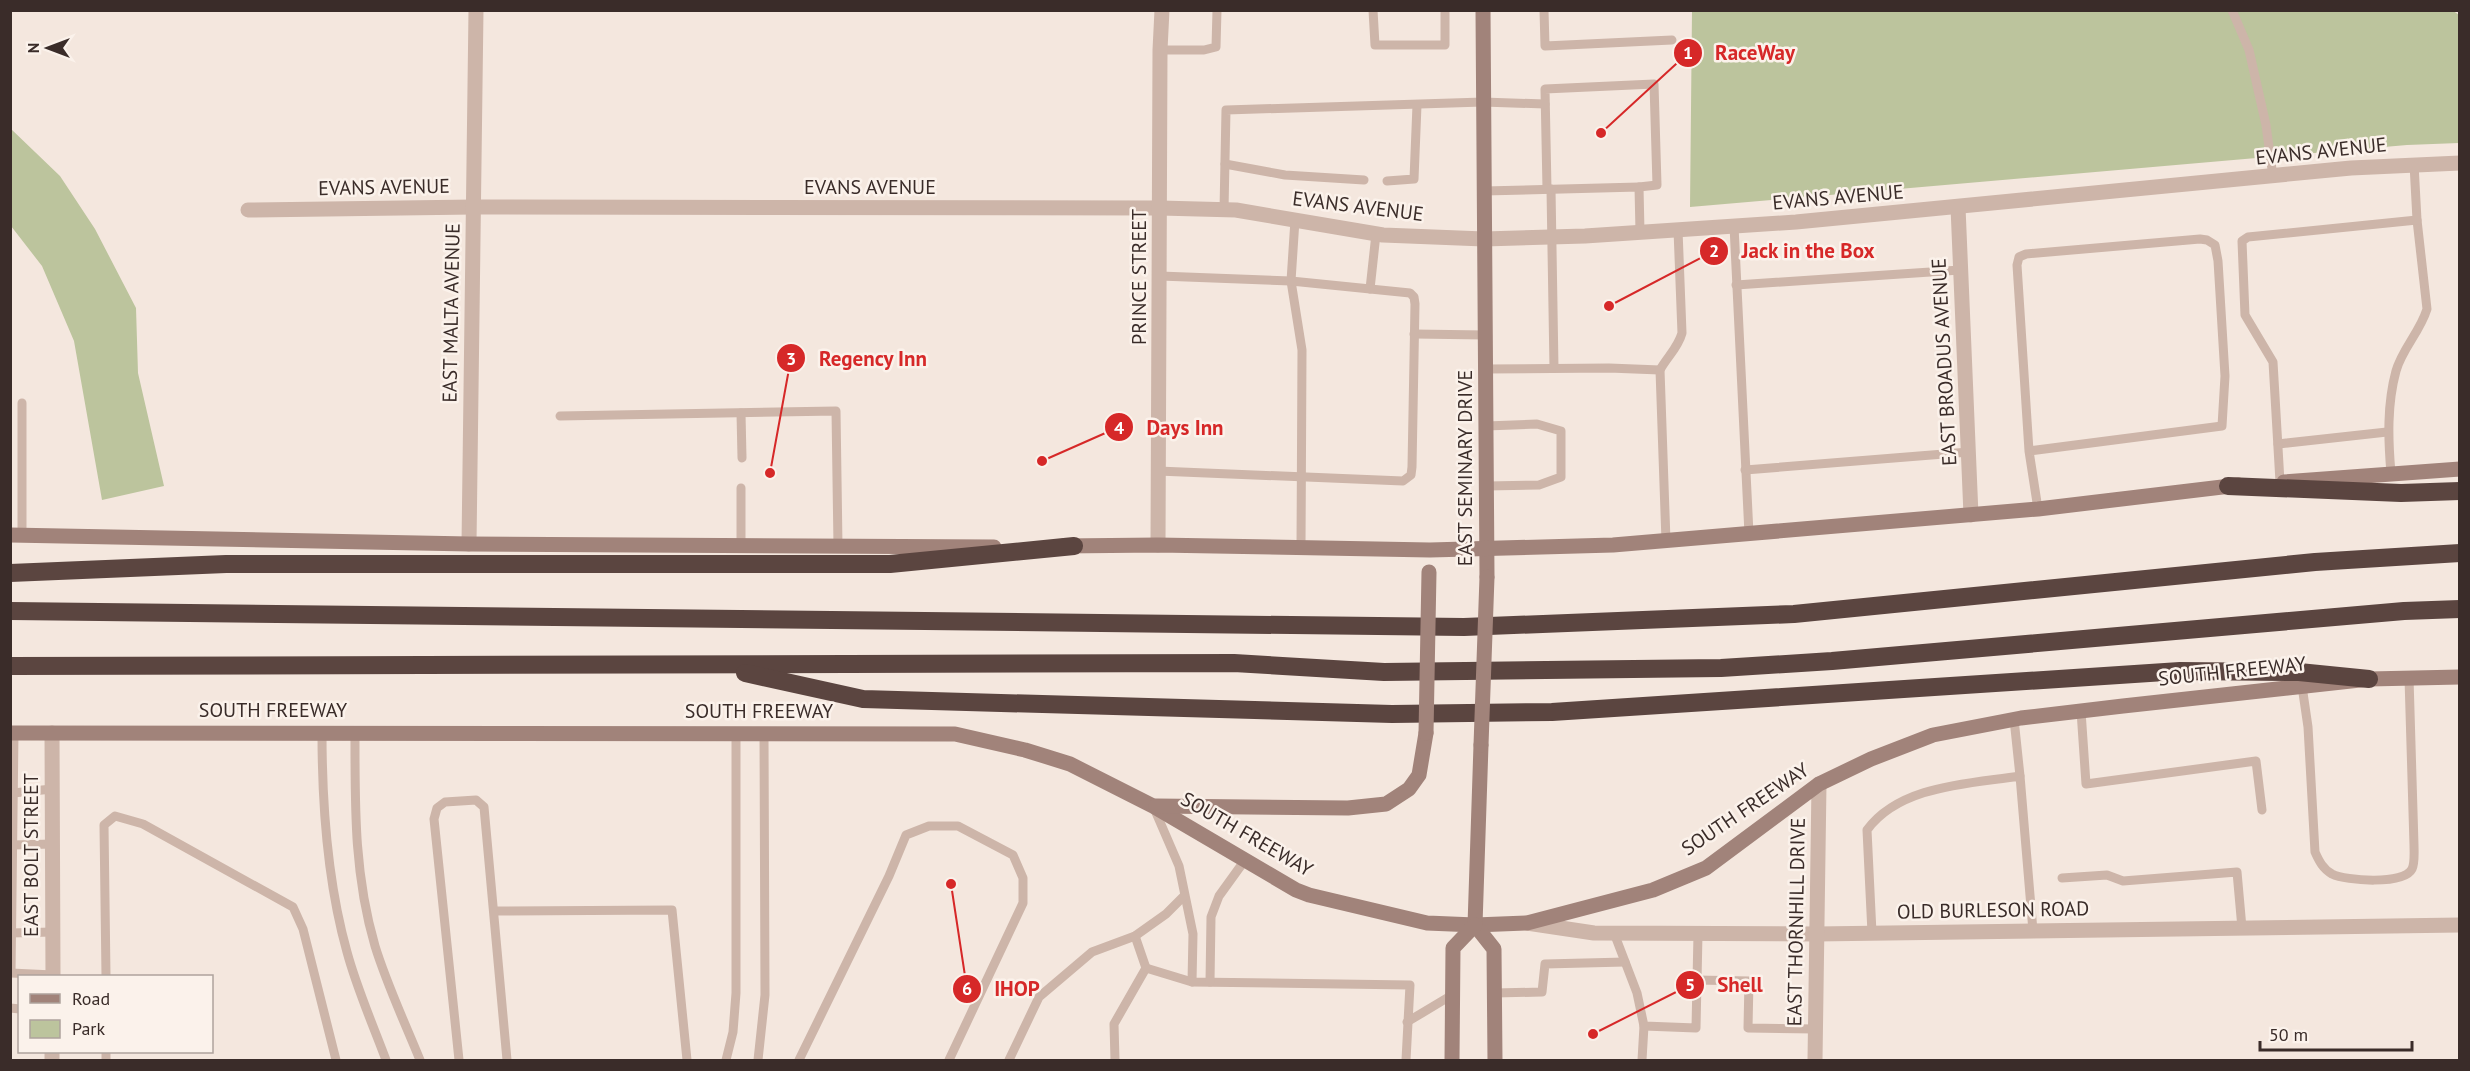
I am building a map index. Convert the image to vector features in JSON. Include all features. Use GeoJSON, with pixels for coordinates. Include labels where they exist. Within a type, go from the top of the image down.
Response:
{"type":"FeatureCollection","features":[{"type":"Feature","properties":{"kind":"highway"},"geometry":{"type":"LineString","coordinates":[[2228,486],[2401,493],[2460,491]]}},
{"type":"Feature","properties":{"kind":"highway"},"geometry":{"type":"LineString","coordinates":[[10,573],[226,564],[890,564],[1074,546]]}},
{"type":"Feature","properties":{"kind":"highway"},"geometry":{"type":"LineString","coordinates":[[10,611],[1464,627],[1794,614],[2315,562],[2460,553]]}},
{"type":"Feature","properties":{"kind":"highway"},"geometry":{"type":"LineString","coordinates":[[10,666],[1234,663],[1384,672],[1721,668],[1832,662],[2404,610],[2460,609]]}},
{"type":"Feature","properties":{"kind":"highway"},"geometry":{"type":"LineString","coordinates":[[711,665],[863,699],[1392,714],[1552,712],[2180,671],[2299,672],[2369,679]]}},
{"type":"Feature","properties":{"kind":"main road","name":"EAST SEMINARY DRIVE"},"geometry":{"type":"LineString","coordinates":[[1475,925],[1488,548],[1483,10]]}},
{"type":"Feature","properties":{"kind":"main road"},"geometry":{"type":"LineString","coordinates":[[16,536],[469,544],[838,546],[1158,544],[1430,550],[1613,545],[2038,509],[2228,486],[2460,469]]}},
{"type":"Feature","properties":{"kind":"main road"},"geometry":{"type":"LineString","coordinates":[[1153,806],[1348,808],[1386,804],[1409,789],[1419,775],[1426,733],[1430,550]]}},
{"type":"Feature","properties":{"kind":"main road","name":"SOUTH FREEWAY"},"geometry":{"type":"LineString","coordinates":[[12,733],[955,734],[1025,750],[1071,764],[1153,806],[1309,895],[1427,923],[1475,925],[1527,923],[1653,890],[1706,868],[1819,784],[1871,759],[1933,735],[2014,719],[2302,686],[2369,679],[2460,676]]}},
{"type":"Feature","properties":{"kind":"main road"},"geometry":{"type":"LineString","coordinates":[[1452,1060],[1453,948],[1475,925],[1494,949],[1496,1060]]}},
{"type":"Feature","properties":{"kind":"street","name":"EAST MALTA AVENUE"},"geometry":{"type":"LineString","coordinates":[[469,544],[476,10]]}},
{"type":"Feature","properties":{"kind":"street","name":"PRINCE STREET"},"geometry":{"type":"LineString","coordinates":[[1158,544],[1162,10]]}},
{"type":"Feature","properties":{"kind":"street","name":"EVANS AVENUE"},"geometry":{"type":"LineString","coordinates":[[248,210],[474,207],[1160,208],[1224,210],[1376,234],[1484,239],[1734,226],[1958,207],[2350,168],[2460,163]]}},
{"type":"Feature","properties":{"kind":"street","name":"EAST BROADUS AVENUE"},"geometry":{"type":"LineString","coordinates":[[1958,207],[1971,515]]}},
{"type":"Feature","properties":{"kind":"street","name":"EAST BOLT STREET"},"geometry":{"type":"LineString","coordinates":[[52,733],[53,975]]}},
{"type":"Feature","properties":{"kind":"street","name":"EAST THORNHILL DRIVE"},"geometry":{"type":"LineString","coordinates":[[1815,1060],[1819,784]]}},
{"type":"Feature","properties":{"kind":"street","name":"OLD BURLESON ROAD"},"geometry":{"type":"LineString","coordinates":[[1527,923],[1594,933],[1698,934],[2460,925]]}},
{"type":"Feature","properties":{"kind":"lane"},"geometry":{"type":"LineString","coordinates":[[1160,50],[1204,50],[1216,47],[1217,10]]}},
{"type":"Feature","properties":{"kind":"lane"},"geometry":{"type":"LineString","coordinates":[[1373,10],[1375,45],[1445,45],[1445,10]]}},
{"type":"Feature","properties":{"kind":"lane"},"geometry":{"type":"LineString","coordinates":[[1544,10],[1545,46],[1672,40]]}},
{"type":"Feature","properties":{"kind":"lane"},"geometry":{"type":"LineString","coordinates":[[2232,10],[2249,50],[2266,125],[2273,177]]}},
{"type":"Feature","properties":{"kind":"lane"},"geometry":{"type":"LineString","coordinates":[[1484,191],[1549,189],[1639,187],[1657,185],[1654,84],[1545,89],[1549,189],[1552,237],[1554,368]]}},
{"type":"Feature","properties":{"kind":"lane"},"geometry":{"type":"LineString","coordinates":[[1224,210],[1226,110],[1483,102],[1545,104]]}},
{"type":"Feature","properties":{"kind":"lane"},"geometry":{"type":"LineString","coordinates":[[1387,181],[1414,179],[1417,105]]}},
{"type":"Feature","properties":{"kind":"lane"},"geometry":{"type":"LineString","coordinates":[[1225,164],[1285,175],[1364,180]]}},
{"type":"Feature","properties":{"kind":"lane"},"geometry":{"type":"LineString","coordinates":[[2391,473],[2387,432],[2396,371],[2423,322],[2427,309],[2417,220],[2414,164]]}},
{"type":"Feature","properties":{"kind":"lane"},"geometry":{"type":"LineString","coordinates":[[1639,187],[1640,232]]}},
{"type":"Feature","properties":{"kind":"lane"},"geometry":{"type":"LineString","coordinates":[[1295,220],[1291,281],[1302,350],[1301,547]]}},
{"type":"Feature","properties":{"kind":"lane"},"geometry":{"type":"LineString","coordinates":[[2280,482],[2273,362],[2267,348],[2245,315],[2242,241],[2248,237],[2417,220]]}},
{"type":"Feature","properties":{"kind":"lane"},"geometry":{"type":"LineString","coordinates":[[1734,226],[1749,534]]}},
{"type":"Feature","properties":{"kind":"lane"},"geometry":{"type":"LineString","coordinates":[[1666,541],[1660,370],[1670,353],[1679,345],[1682,333],[1678,230]]}},
{"type":"Feature","properties":{"kind":"lane"},"geometry":{"type":"LineString","coordinates":[[1370,289],[1376,234]]}},
{"type":"Feature","properties":{"kind":"lane"},"geometry":{"type":"LineString","coordinates":[[2029,452],[2222,426],[2225,376],[2215,245],[2200,239],[2026,254],[2019,257],[2029,452],[2038,509]]}},
{"type":"Feature","properties":{"kind":"lane"},"geometry":{"type":"LineString","coordinates":[[1736,285],[1960,270]]}},
{"type":"Feature","properties":{"kind":"lane"},"geometry":{"type":"LineString","coordinates":[[1158,471],[1403,481],[1411,474],[1414,334],[1414,297],[1410,293],[1291,281],[1160,276]]}},
{"type":"Feature","properties":{"kind":"lane"},"geometry":{"type":"LineString","coordinates":[[1414,334],[1485,335]]}},
{"type":"Feature","properties":{"kind":"lane"},"geometry":{"type":"LineString","coordinates":[[1486,369],[1660,370]]}},
{"type":"Feature","properties":{"kind":"lane"},"geometry":{"type":"LineString","coordinates":[[16,536],[22,403]]}},
{"type":"Feature","properties":{"kind":"lane"},"geometry":{"type":"LineString","coordinates":[[560,417],[836,411],[838,546]]}},
{"type":"Feature","properties":{"kind":"lane"},"geometry":{"type":"LineString","coordinates":[[741,412],[742,458]]}},
{"type":"Feature","properties":{"kind":"lane"},"geometry":{"type":"LineString","coordinates":[[1486,426],[1537,424],[1561,431],[1561,477],[1539,485],[1487,486]]}},
{"type":"Feature","properties":{"kind":"lane"},"geometry":{"type":"LineString","coordinates":[[2278,444],[2387,432]]}},
{"type":"Feature","properties":{"kind":"lane"},"geometry":{"type":"LineString","coordinates":[[1745,470],[1969,452]]}},
{"type":"Feature","properties":{"kind":"lane"},"geometry":{"type":"LineString","coordinates":[[741,488],[741,545]]}},
{"type":"Feature","properties":{"kind":"lane"},"geometry":{"type":"LineString","coordinates":[[2302,686],[2308,727],[2314,852],[2320,864],[2345,879],[2397,879],[2413,868],[2409,678]]}},
{"type":"Feature","properties":{"kind":"lane"},"geometry":{"type":"LineString","coordinates":[[2081,711],[2086,784],[2256,761],[2262,810]]}},
{"type":"Feature","properties":{"kind":"lane"},"geometry":{"type":"LineString","coordinates":[[2014,719],[2033,931]]}},
{"type":"Feature","properties":{"kind":"lane"},"geometry":{"type":"LineString","coordinates":[[12,733],[11,973],[39,975]]}},
{"type":"Feature","properties":{"kind":"lane"},"geometry":{"type":"LineString","coordinates":[[322,733],[324,813],[332,884],[347,952],[386,1060]]}},
{"type":"Feature","properties":{"kind":"lane"},"geometry":{"type":"LineString","coordinates":[[355,733],[355,820],[361,881],[375,946],[420,1060]]}},
{"type":"Feature","properties":{"kind":"lane"},"geometry":{"type":"LineString","coordinates":[[726,1060],[733,1032],[736,993],[736,734]]}},
{"type":"Feature","properties":{"kind":"lane"},"geometry":{"type":"LineString","coordinates":[[758,1060],[762,1041],[765,995],[764,734]]}},
{"type":"Feature","properties":{"kind":"lane"},"geometry":{"type":"LineString","coordinates":[[1872,933],[1867,830],[1877,816],[1920,793],[2020,776]]}},
{"type":"Feature","properties":{"kind":"lane"},"geometry":{"type":"LineString","coordinates":[[13,793],[52,789]]}},
{"type":"Feature","properties":{"kind":"lane"},"geometry":{"type":"LineString","coordinates":[[459,1060],[434,819],[437,808],[446,802],[476,800],[484,807],[507,1060]]}},
{"type":"Feature","properties":{"kind":"lane"},"geometry":{"type":"LineString","coordinates":[[1153,806],[1179,866],[1193,934],[1192,982]]}},
{"type":"Feature","properties":{"kind":"lane"},"geometry":{"type":"LineString","coordinates":[[106,975],[104,825],[115,816],[143,824],[293,907],[303,929],[336,1060]]}},
{"type":"Feature","properties":{"kind":"lane"},"geometry":{"type":"LineString","coordinates":[[799,1060],[889,876],[906,835],[929,826],[958,826],[1013,855],[1023,878],[1023,903],[949,1060]]}},
{"type":"Feature","properties":{"kind":"lane"},"geometry":{"type":"LineString","coordinates":[[12,846],[52,844]]}},
{"type":"Feature","properties":{"kind":"lane"},"geometry":{"type":"LineString","coordinates":[[1210,982],[1211,917],[1219,896],[1245,860]]}},
{"type":"Feature","properties":{"kind":"lane"},"geometry":{"type":"LineString","coordinates":[[2062,878],[2107,875],[2123,881],[2238,872],[2242,928]]}},
{"type":"Feature","properties":{"kind":"lane"},"geometry":{"type":"LineString","coordinates":[[1009,1060],[1039,997],[1092,952],[1135,936],[1166,914],[1184,896]]}},
{"type":"Feature","properties":{"kind":"lane"},"geometry":{"type":"LineString","coordinates":[[494,911],[672,910],[687,1060]]}},
{"type":"Feature","properties":{"kind":"lane"},"geometry":{"type":"LineString","coordinates":[[11,933],[52,932]]}},
{"type":"Feature","properties":{"kind":"lane"},"geometry":{"type":"LineString","coordinates":[[1614,933],[1637,993],[1644,1026],[1642,1060]]}},
{"type":"Feature","properties":{"kind":"lane"},"geometry":{"type":"LineString","coordinates":[[1644,1026],[1696,1028],[1698,934]]}},
{"type":"Feature","properties":{"kind":"lane"},"geometry":{"type":"LineString","coordinates":[[1115,1060],[1114,1024],[1146,968],[1135,936]]}},
{"type":"Feature","properties":{"kind":"lane"},"geometry":{"type":"LineString","coordinates":[[1495,993],[1542,992],[1545,964],[1625,962]]}},
{"type":"Feature","properties":{"kind":"lane"},"geometry":{"type":"LineString","coordinates":[[1146,968],[1192,982],[1410,985],[1406,1060]]}},
{"type":"Feature","properties":{"kind":"lane"},"geometry":{"type":"LineString","coordinates":[[1696,980],[1749,981],[1748,1028],[1815,1029]]}},
{"type":"Feature","properties":{"kind":"lane"},"geometry":{"type":"LineString","coordinates":[[1407,1022],[1452,995]]}},
{"type":"Feature","properties":{"kind":"green space"},"geometry":{"type":"Polygon","coordinates":[[[2452,10],[2459,15],[2459,143],[2407,145],[1690,207],[1692,11],[2452,10]]]}},
{"type":"Feature","properties":{"kind":"green space"},"geometry":{"type":"Polygon","coordinates":[[[10,128],[60,176],[95,229],[136,308],[138,373],[164,486],[102,500],[74,341],[42,266],[11,226],[10,128]]]}},
{"type":"Feature","properties":{"kind":"place","name":"RaceWay"},"geometry":{"type":"Point","coordinates":[1601,133]}},
{"type":"Feature","properties":{"kind":"place","name":"Jack in the Box"},"geometry":{"type":"Point","coordinates":[1609,306]}},
{"type":"Feature","properties":{"kind":"place","name":"Days Inn"},"geometry":{"type":"Point","coordinates":[1042,461]}},
{"type":"Feature","properties":{"kind":"place","name":"Regency Inn"},"geometry":{"type":"Point","coordinates":[770,473]}},
{"type":"Feature","properties":{"kind":"place","name":"IHOP"},"geometry":{"type":"Point","coordinates":[951,884]}},
{"type":"Feature","properties":{"kind":"place","name":"Shell"},"geometry":{"type":"Point","coordinates":[1593,1034]}}]}
